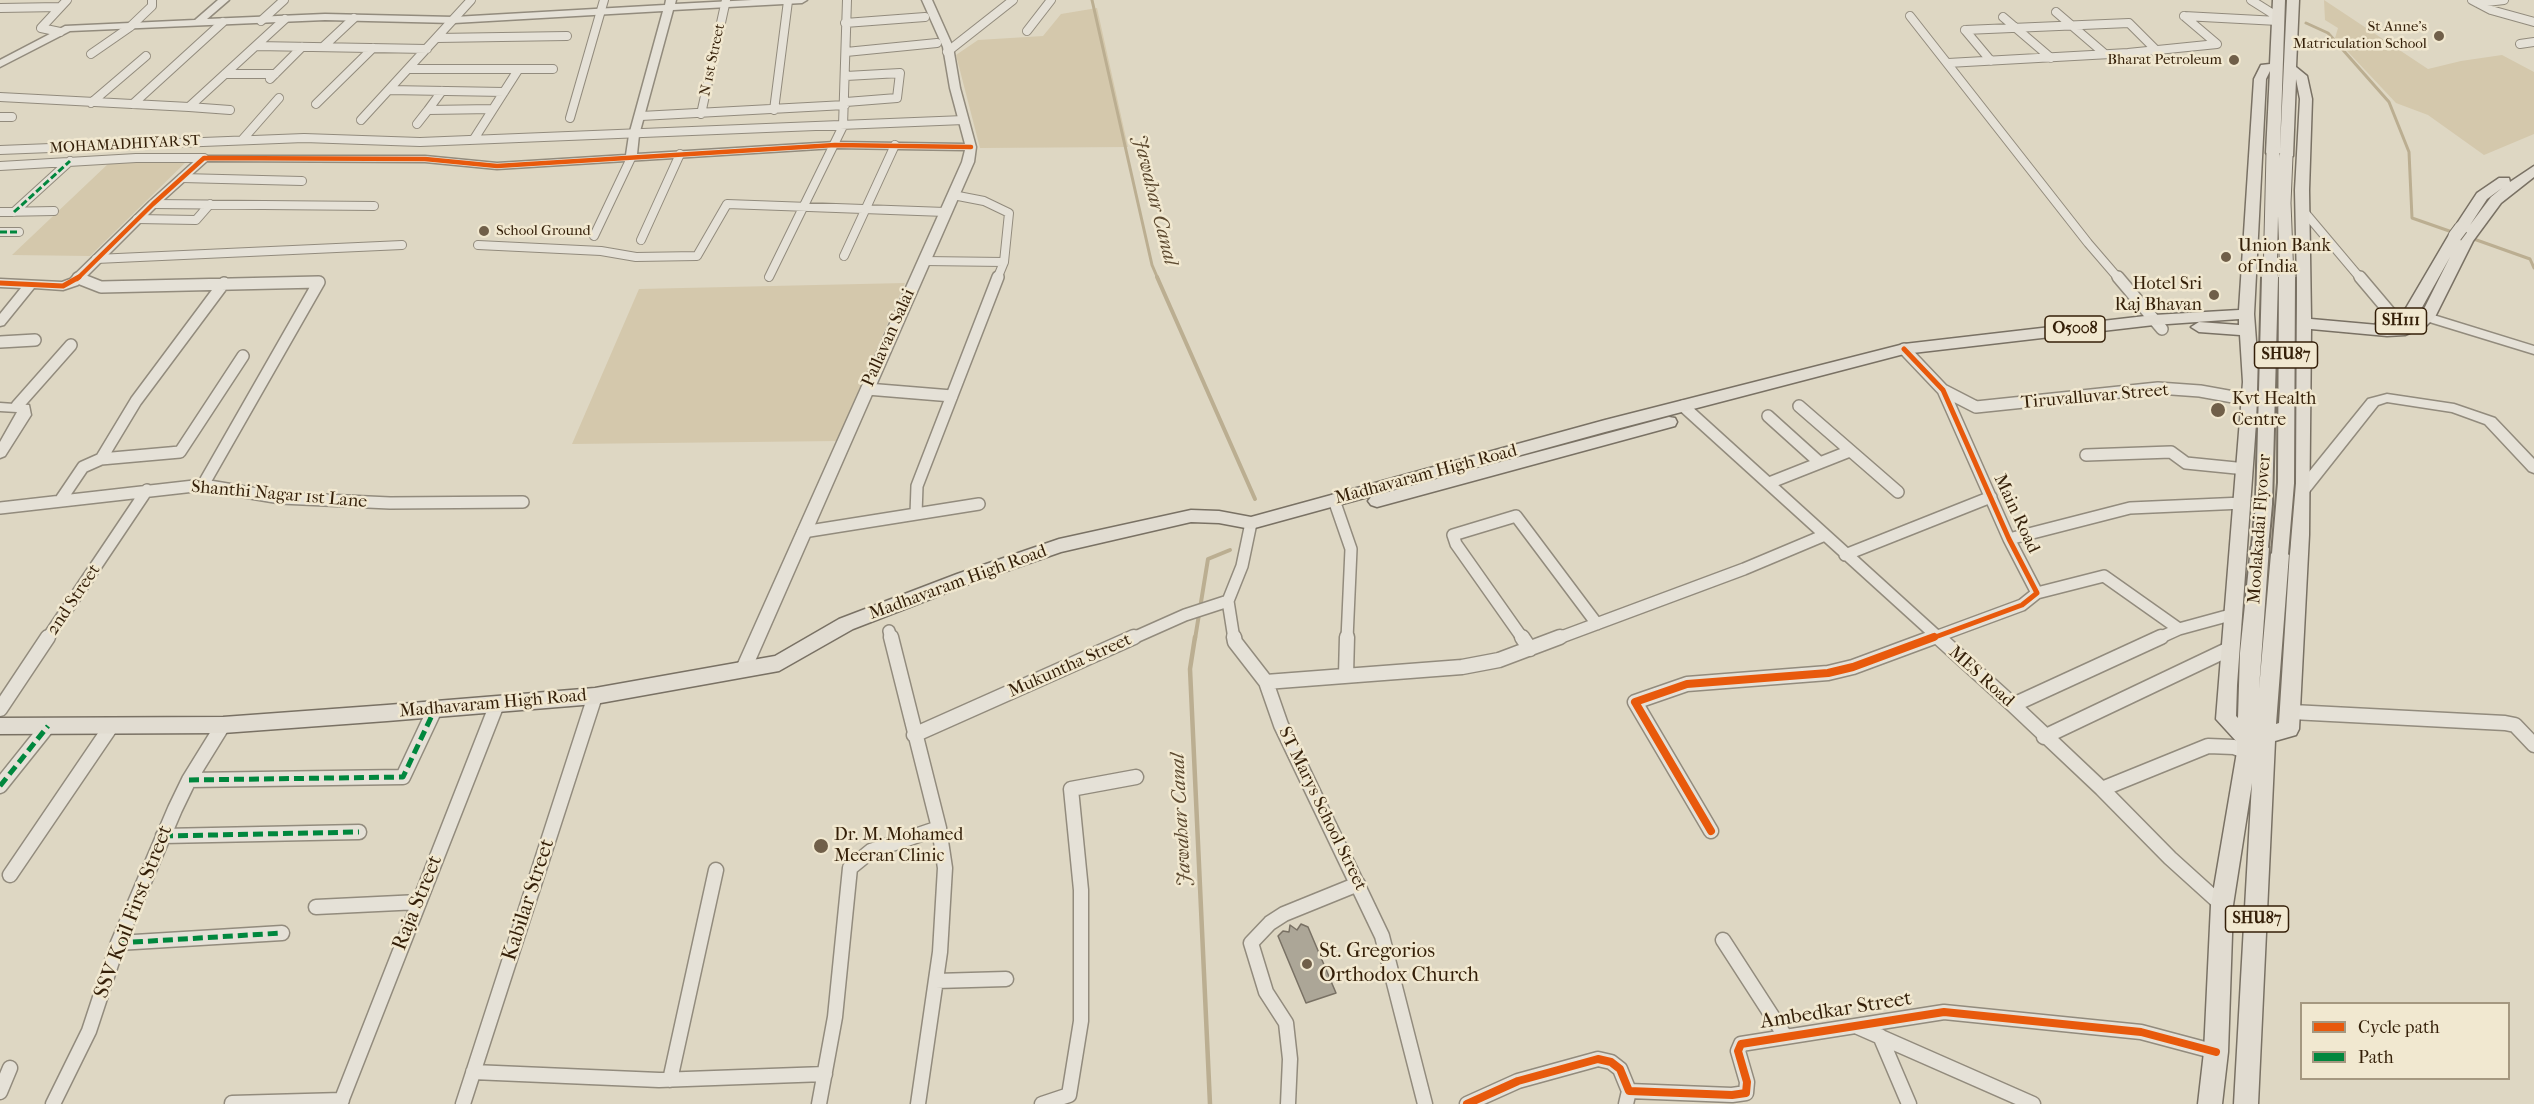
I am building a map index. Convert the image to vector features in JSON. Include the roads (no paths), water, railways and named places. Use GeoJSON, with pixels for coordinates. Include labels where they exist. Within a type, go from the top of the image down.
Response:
{"type":"FeatureCollection","features":[{"type":"Feature","properties":{"kind":"main road","name":"SHU87"},"geometry":{"type":"LineString","coordinates":[[2283,67],[2293,25],[2293,0]]}},
{"type":"Feature","properties":{"kind":"main road","name":"SHU87"},"geometry":{"type":"LineString","coordinates":[[2278,13],[2283,67]]}},
{"type":"Feature","properties":{"kind":"main road","name":"Moolakadai Flyover"},"geometry":{"type":"LineString","coordinates":[[2254,742],[2250,653],[2264,504],[2283,67]]}},
{"type":"Feature","properties":{"kind":"main road"},"geometry":{"type":"LineString","coordinates":[[2283,67],[2301,76],[2306,99],[2302,209],[2304,284],[2301,492],[2292,712],[2289,729],[2254,742],[2226,719],[2229,649],[2246,469],[2251,382],[2246,314],[2260,79],[2265,68],[2283,67]]}},
{"type":"Feature","properties":{"kind":"main road","name":"Moolakadai Flyover"},"geometry":{"type":"LineString","coordinates":[[2254,742],[2280,554],[2286,483],[2287,292],[2284,203],[2279,155]]}},
{"type":"Feature","properties":{"kind":"main road","name":"SH111"},"geometry":{"type":"LineString","coordinates":[[2302,320],[2398,322],[2412,311],[2463,234],[2534,163]]}},
{"type":"Feature","properties":{"kind":"main road","name":"SH111"},"geometry":{"type":"LineString","coordinates":[[2302,320],[2405,330],[2421,323],[2427,317],[2463,234]]}},
{"type":"Feature","properties":{"kind":"main road"},"geometry":{"type":"LineString","coordinates":[[2249,272],[2304,284]]}},
{"type":"Feature","properties":{"kind":"main road","name":"O5008"},"geometry":{"type":"LineString","coordinates":[[1907,353],[2246,314]]}},
{"type":"Feature","properties":{"kind":"main road","name":"O5008"},"geometry":{"type":"LineString","coordinates":[[2158,324],[2247,331]]}},
{"type":"Feature","properties":{"kind":"main road"},"geometry":{"type":"LineString","coordinates":[[1335,506],[1458,481],[1687,411],[1907,353]]}},
{"type":"Feature","properties":{"kind":"main road"},"geometry":{"type":"LineString","coordinates":[[2251,382],[2303,396]]}},
{"type":"Feature","properties":{"kind":"main road","name":"Madhavaram High Road"},"geometry":{"type":"LineString","coordinates":[[0,726],[223,725],[595,696],[779,663],[846,624],[963,579],[1059,546],[1191,516],[1219,517],[1251,523],[1308,507],[1335,506]]}},
{"type":"Feature","properties":{"kind":"main road","name":"SHU87"},"geometry":{"type":"LineString","coordinates":[[2210,1104],[2216,1052],[2222,905],[2254,742]]}},
{"type":"Feature","properties":{"kind":"main road","name":"SHU87"},"geometry":{"type":"LineString","coordinates":[[2246,1104],[2254,742]]}},
{"type":"Feature","properties":{"kind":"street"},"geometry":{"type":"LineString","coordinates":[[60,32],[41,28],[67,0]]}},
{"type":"Feature","properties":{"kind":"street"},"geometry":{"type":"LineString","coordinates":[[91,54],[130,27],[152,6],[152,0]]}},
{"type":"Feature","properties":{"kind":"street"},"geometry":{"type":"LineString","coordinates":[[197,23],[224,0]]}},
{"type":"Feature","properties":{"kind":"street"},"geometry":{"type":"LineString","coordinates":[[261,21],[284,0]]}},
{"type":"Feature","properties":{"kind":"street"},"geometry":{"type":"LineString","coordinates":[[361,120],[471,0]]}},
{"type":"Feature","properties":{"kind":"street"},"geometry":{"type":"LineString","coordinates":[[570,118],[604,0]]}},
{"type":"Feature","properties":{"kind":"street"},"geometry":{"type":"LineString","coordinates":[[0,64],[68,28],[285,19],[454,20],[600,12],[670,4],[802,0]]}},
{"type":"Feature","properties":{"kind":"street"},"geometry":{"type":"LineString","coordinates":[[769,277],[843,126],[847,0]]}},
{"type":"Feature","properties":{"kind":"street"},"geometry":{"type":"LineString","coordinates":[[0,166],[70,161],[201,158],[425,159],[497,166],[835,145],[971,147],[942,47],[916,0]]}},
{"type":"Feature","properties":{"kind":"street"},"geometry":{"type":"LineString","coordinates":[[927,0],[946,41],[942,47]]}},
{"type":"Feature","properties":{"kind":"street"},"geometry":{"type":"LineString","coordinates":[[846,52],[942,47],[1014,0]]}},
{"type":"Feature","properties":{"kind":"street"},"geometry":{"type":"LineString","coordinates":[[1026,32],[1051,0]]}},
{"type":"Feature","properties":{"kind":"street"},"geometry":{"type":"LineString","coordinates":[[2251,0],[2278,13]]}},
{"type":"Feature","properties":{"kind":"street"},"geometry":{"type":"LineString","coordinates":[[2475,2],[2504,0]]}},
{"type":"Feature","properties":{"kind":"street"},"geometry":{"type":"LineString","coordinates":[[774,110],[788,1]]}},
{"type":"Feature","properties":{"kind":"street","name":"N 1st Street"},"geometry":{"type":"LineString","coordinates":[[701,114],[726,2]]}},
{"type":"Feature","properties":{"kind":"street"},"geometry":{"type":"LineString","coordinates":[[2475,2],[2491,10],[2534,22]]}},
{"type":"Feature","properties":{"kind":"street"},"geometry":{"type":"LineString","coordinates":[[594,236],[631,158],[634,135],[670,4]]}},
{"type":"Feature","properties":{"kind":"street"},"geometry":{"type":"LineString","coordinates":[[0,8],[60,8]]}},
{"type":"Feature","properties":{"kind":"street"},"geometry":{"type":"LineString","coordinates":[[2056,12],[2105,54]]}},
{"type":"Feature","properties":{"kind":"street"},"geometry":{"type":"LineString","coordinates":[[1948,63],[2051,58],[2217,44],[2184,16],[2278,13]]}},
{"type":"Feature","properties":{"kind":"street"},"geometry":{"type":"LineString","coordinates":[[1910,16],[2088,243],[2158,324]]}},
{"type":"Feature","properties":{"kind":"street"},"geometry":{"type":"LineString","coordinates":[[845,23],[925,17]]}},
{"type":"Feature","properties":{"kind":"street"},"geometry":{"type":"LineString","coordinates":[[2003,17],[2051,58]]}},
{"type":"Feature","properties":{"kind":"street"},"geometry":{"type":"LineString","coordinates":[[323,47],[354,18]]}},
{"type":"Feature","properties":{"kind":"street"},"geometry":{"type":"LineString","coordinates":[[189,107],[285,19]]}},
{"type":"Feature","properties":{"kind":"street"},"geometry":{"type":"LineString","coordinates":[[134,104],[223,22]]}},
{"type":"Feature","properties":{"kind":"street"},"geometry":{"type":"LineString","coordinates":[[1991,61],[1965,30],[2129,23],[2156,50]]}},
{"type":"Feature","properties":{"kind":"street"},"geometry":{"type":"LineString","coordinates":[[437,38],[567,36]]}},
{"type":"Feature","properties":{"kind":"street"},"geometry":{"type":"LineString","coordinates":[[2520,44],[2534,42]]}},
{"type":"Feature","properties":{"kind":"street"},"geometry":{"type":"LineString","coordinates":[[256,46],[427,49]]}},
{"type":"Feature","properties":{"kind":"street"},"geometry":{"type":"LineString","coordinates":[[267,82],[302,47]]}},
{"type":"Feature","properties":{"kind":"street"},"geometry":{"type":"LineString","coordinates":[[316,104],[373,48]]}},
{"type":"Feature","properties":{"kind":"street"},"geometry":{"type":"LineString","coordinates":[[91,103],[146,56]]}},
{"type":"Feature","properties":{"kind":"street"},"geometry":{"type":"LineString","coordinates":[[408,69],[553,69]]}},
{"type":"Feature","properties":{"kind":"street"},"geometry":{"type":"LineString","coordinates":[[474,139],[518,70]]}},
{"type":"Feature","properties":{"kind":"street"},"geometry":{"type":"LineString","coordinates":[[641,116],[774,110],[897,98],[900,73],[846,76]]}},
{"type":"Feature","properties":{"kind":"street"},"geometry":{"type":"LineString","coordinates":[[225,74],[275,74]]}},
{"type":"Feature","properties":{"kind":"street"},"geometry":{"type":"LineString","coordinates":[[389,90],[504,92]]}},
{"type":"Feature","properties":{"kind":"street"},"geometry":{"type":"LineString","coordinates":[[417,124],[442,91]]}},
{"type":"Feature","properties":{"kind":"street"},"geometry":{"type":"LineString","coordinates":[[0,97],[230,110]]}},
{"type":"Feature","properties":{"kind":"street"},"geometry":{"type":"LineString","coordinates":[[243,140],[279,98]]}},
{"type":"Feature","properties":{"kind":"street"},"geometry":{"type":"LineString","coordinates":[[428,110],[493,109]]}},
{"type":"Feature","properties":{"kind":"street"},"geometry":{"type":"LineString","coordinates":[[0,117],[12,117]]}},
{"type":"Feature","properties":{"kind":"street","name":"MOHAMADHIYAR ST"},"geometry":{"type":"LineString","coordinates":[[4,150],[303,138],[420,142],[964,120]]}},
{"type":"Feature","properties":{"kind":"street"},"geometry":{"type":"LineString","coordinates":[[0,283],[63,286],[78,278],[182,178],[214,141]]}},
{"type":"Feature","properties":{"kind":"street"},"geometry":{"type":"LineString","coordinates":[[844,256],[896,145]]}},
{"type":"Feature","properties":{"kind":"street","name":"Pallavan Salai"},"geometry":{"type":"LineString","coordinates":[[742,670],[968,162],[971,147]]}},
{"type":"Feature","properties":{"kind":"street"},"geometry":{"type":"LineString","coordinates":[[0,159],[4,150]]}},
{"type":"Feature","properties":{"kind":"street"},"geometry":{"type":"LineString","coordinates":[[640,240],[680,154]]}},
{"type":"Feature","properties":{"kind":"street"},"geometry":{"type":"LineString","coordinates":[[14,212],[70,161]]}},
{"type":"Feature","properties":{"kind":"street"},"geometry":{"type":"LineString","coordinates":[[182,178],[302,181]]}},
{"type":"Feature","properties":{"kind":"street"},"geometry":{"type":"LineString","coordinates":[[916,514],[917,486],[1004,262],[1009,213],[984,201],[953,195]]}},
{"type":"Feature","properties":{"kind":"street"},"geometry":{"type":"LineString","coordinates":[[153,204],[374,206]]}},
{"type":"Feature","properties":{"kind":"street"},"geometry":{"type":"LineString","coordinates":[[137,219],[196,220],[210,204]]}},
{"type":"Feature","properties":{"kind":"street"},"geometry":{"type":"LineString","coordinates":[[478,245],[601,251],[636,257],[697,256],[727,204],[945,212]]}},
{"type":"Feature","properties":{"kind":"street"},"geometry":{"type":"LineString","coordinates":[[2302,209],[2398,322]]}},
{"type":"Feature","properties":{"kind":"street"},"geometry":{"type":"LineString","coordinates":[[0,212],[54,211]]}},
{"type":"Feature","properties":{"kind":"street"},"geometry":{"type":"LineString","coordinates":[[0,232],[19,232]]}},
{"type":"Feature","properties":{"kind":"street"},"geometry":{"type":"LineString","coordinates":[[96,259],[402,245]]}},
{"type":"Feature","properties":{"kind":"street"},"geometry":{"type":"LineString","coordinates":[[924,261],[1004,262]]}},
{"type":"Feature","properties":{"kind":"street"},"geometry":{"type":"LineString","coordinates":[[78,278],[101,287],[319,282],[203,485]]}},
{"type":"Feature","properties":{"kind":"street"},"geometry":{"type":"LineString","coordinates":[[101,459],[136,401],[224,283]]}},
{"type":"Feature","properties":{"kind":"street"},"geometry":{"type":"LineString","coordinates":[[0,322],[30,285]]}},
{"type":"Feature","properties":{"kind":"street"},"geometry":{"type":"LineString","coordinates":[[2427,317],[2534,351]]}},
{"type":"Feature","properties":{"kind":"street"},"geometry":{"type":"LineString","coordinates":[[0,342],[35,340]]}},
{"type":"Feature","properties":{"kind":"street"},"geometry":{"type":"LineString","coordinates":[[17,406],[71,345]]}},
{"type":"Feature","properties":{"kind":"street","name":"Main Road"},"geometry":{"type":"LineString","coordinates":[[1907,353],[1943,390],[2009,539],[2037,593]]}},
{"type":"Feature","properties":{"kind":"street"},"geometry":{"type":"LineString","coordinates":[[60,501],[83,467],[101,459],[180,452],[243,356]]}},
{"type":"Feature","properties":{"kind":"street","name":"Tiruvalluvar Street"},"geometry":{"type":"LineString","coordinates":[[1943,390],[1976,407],[2158,388],[2200,391],[2250,400]]}},
{"type":"Feature","properties":{"kind":"street"},"geometry":{"type":"LineString","coordinates":[[867,389],[952,396]]}},
{"type":"Feature","properties":{"kind":"street"},"geometry":{"type":"LineString","coordinates":[[2301,492],[2373,402],[2387,398],[2454,408],[2490,421],[2534,468]]}},
{"type":"Feature","properties":{"kind":"street"},"geometry":{"type":"LineString","coordinates":[[1799,406],[1898,492]]}},
{"type":"Feature","properties":{"kind":"street"},"geometry":{"type":"LineString","coordinates":[[0,407],[24,408],[24,415],[0,453]]}},
{"type":"Feature","properties":{"kind":"street","name":"MES Road"},"geometry":{"type":"LineString","coordinates":[[1687,411],[2013,705],[2044,737],[2102,789],[2169,858],[2222,905]]}},
{"type":"Feature","properties":{"kind":"street"},"geometry":{"type":"LineString","coordinates":[[1768,416],[1819,462]]}},
{"type":"Feature","properties":{"kind":"street"},"geometry":{"type":"LineString","coordinates":[[1769,483],[1850,450]]}},
{"type":"Feature","properties":{"kind":"street"},"geometry":{"type":"LineString","coordinates":[[2086,455],[2171,452],[2186,463],[2246,469]]}},
{"type":"Feature","properties":{"kind":"street","name":"Shanthi Nagar 1st Lane"},"geometry":{"type":"LineString","coordinates":[[0,508],[203,485],[291,498],[390,503],[523,502]]}},
{"type":"Feature","properties":{"kind":"street","name":"2nd Street"},"geometry":{"type":"LineString","coordinates":[[0,709],[147,490]]}},
{"type":"Feature","properties":{"kind":"street"},"geometry":{"type":"LineString","coordinates":[[1845,555],[1991,497]]}},
{"type":"Feature","properties":{"kind":"street"},"geometry":{"type":"LineString","coordinates":[[2009,539],[2130,508],[2243,503]]}},
{"type":"Feature","properties":{"kind":"street"},"geometry":{"type":"LineString","coordinates":[[803,532],[979,504]]}},
{"type":"Feature","properties":{"kind":"street"},"geometry":{"type":"LineString","coordinates":[[1335,506],[1351,549],[1346,675]]}},
{"type":"Feature","properties":{"kind":"street"},"geometry":{"type":"LineString","coordinates":[[1530,649],[1456,544],[1453,535],[1516,516],[1597,624]]}},
{"type":"Feature","properties":{"kind":"street"},"geometry":{"type":"LineString","coordinates":[[1228,601],[1242,566],[1251,523]]}},
{"type":"Feature","properties":{"kind":"street"},"geometry":{"type":"LineString","coordinates":[[1266,682],[1462,667],[1498,660],[1744,569],[1825,535]]}},
{"type":"Feature","properties":{"kind":"street"},"geometry":{"type":"LineString","coordinates":[[1711,831],[1635,702],[1687,684],[1828,673],[1938,638],[2022,605],[2037,593],[2104,576],[2178,629]]}},
{"type":"Feature","properties":{"kind":"street","name":"Mukuntha Street"},"geometry":{"type":"LineString","coordinates":[[914,735],[1193,613],[1228,601]]}},
{"type":"Feature","properties":{"kind":"street","name":"ST Marys School Street"},"geometry":{"type":"LineString","coordinates":[[1228,601],[1234,642],[1266,682],[1281,725],[1382,936],[1425,1104]]}},
{"type":"Feature","properties":{"kind":"street"},"geometry":{"type":"LineString","coordinates":[[2013,705],[2178,629],[2234,614]]}},
{"type":"Feature","properties":{"kind":"street"},"geometry":{"type":"LineString","coordinates":[[889,631],[939,828],[945,868],[936,981],[918,1104]]}},
{"type":"Feature","properties":{"kind":"street"},"geometry":{"type":"LineString","coordinates":[[2044,737],[2229,649]]}},
{"type":"Feature","properties":{"kind":"street","name":"Kabilar Street"},"geometry":{"type":"LineString","coordinates":[[463,1104],[595,696]]}},
{"type":"Feature","properties":{"kind":"street","name":"Raja Street"},"geometry":{"type":"LineString","coordinates":[[341,1102],[497,704]]}},
{"type":"Feature","properties":{"kind":"street"},"geometry":{"type":"LineString","coordinates":[[189,780],[403,777],[435,709]]}},
{"type":"Feature","properties":{"kind":"street"},"geometry":{"type":"LineString","coordinates":[[2292,712],[2505,723],[2515,725],[2534,745]]}},
{"type":"Feature","properties":{"kind":"street"},"geometry":{"type":"LineString","coordinates":[[10,875],[112,725]]}},
{"type":"Feature","properties":{"kind":"street","name":"SSV Koil First Street"},"geometry":{"type":"LineString","coordinates":[[53,1104],[89,1031],[118,943],[163,836],[189,780],[223,725]]}},
{"type":"Feature","properties":{"kind":"street"},"geometry":{"type":"LineString","coordinates":[[0,786],[48,726]]}},
{"type":"Feature","properties":{"kind":"street"},"geometry":{"type":"LineString","coordinates":[[2102,789],[2208,746],[2234,747],[2254,742]]}},
{"type":"Feature","properties":{"kind":"street"},"geometry":{"type":"LineString","coordinates":[[1042,1104],[1069,1095],[1081,1021],[1081,890],[1071,789],[1136,777]]}},
{"type":"Feature","properties":{"kind":"street"},"geometry":{"type":"LineString","coordinates":[[819,1104],[835,1017],[850,868],[871,851],[939,828]]}},
{"type":"Feature","properties":{"kind":"street"},"geometry":{"type":"LineString","coordinates":[[163,836],[359,832]]}},
{"type":"Feature","properties":{"kind":"street"},"geometry":{"type":"LineString","coordinates":[[670,1080],[716,870]]}},
{"type":"Feature","properties":{"kind":"street"},"geometry":{"type":"LineString","coordinates":[[1288,1104],[1290,1059],[1286,1023],[1266,992],[1251,943],[1270,923],[1284,914],[1358,884]]}},
{"type":"Feature","properties":{"kind":"street"},"geometry":{"type":"LineString","coordinates":[[316,907],[419,902]]}},
{"type":"Feature","properties":{"kind":"street"},"geometry":{"type":"LineString","coordinates":[[118,943],[282,933]]}},
{"type":"Feature","properties":{"kind":"street"},"geometry":{"type":"LineString","coordinates":[[1723,940],[1785,1036]]}},
{"type":"Feature","properties":{"kind":"street"},"geometry":{"type":"LineString","coordinates":[[936,981],[1006,979]]}},
{"type":"Feature","properties":{"kind":"street","name":"Ambedkar Street"},"geometry":{"type":"LineString","coordinates":[[1467,1104],[1518,1081],[1598,1059],[1611,1062],[1620,1069],[1628,1098],[1746,1093],[1747,1082],[1738,1051],[1741,1044],[1944,1012],[2141,1032],[2216,1052]]}},
{"type":"Feature","properties":{"kind":"street"},"geometry":{"type":"LineString","coordinates":[[1857,1026],[2033,1104]]}},
{"type":"Feature","properties":{"kind":"street"},"geometry":{"type":"LineString","coordinates":[[1880,1036],[1909,1104]]}},
{"type":"Feature","properties":{"kind":"street"},"geometry":{"type":"LineString","coordinates":[[0,1092],[10,1068]]}},
{"type":"Feature","properties":{"kind":"street"},"geometry":{"type":"LineString","coordinates":[[473,1072],[670,1080],[825,1074]]}},
{"type":"Feature","properties":{"kind":"street"},"geometry":{"type":"LineString","coordinates":[[232,1103],[341,1102]]}},
{"type":"Feature","properties":{"kind":"waterway","name":"Jawahar Canal"},"geometry":{"type":"LineString","coordinates":[[1092,0],[1152,265],[1158,279]]}},
{"type":"Feature","properties":{"kind":"waterway"},"geometry":{"type":"LineString","coordinates":[[2306,23],[2328,33],[2389,102],[2409,152],[2412,218],[2455,233]]}},
{"type":"Feature","properties":{"kind":"waterway"},"geometry":{"type":"LineString","coordinates":[[2471,238],[2530,259],[2534,268]]}},
{"type":"Feature","properties":{"kind":"waterway","name":"Jawahar Canal"},"geometry":{"type":"LineString","coordinates":[[1157,277],[1255,499]]}},
{"type":"Feature","properties":{"kind":"waterway","name":"Jawahar Canal"},"geometry":{"type":"LineString","coordinates":[[1195,639],[1208,559],[1230,550]]}},
{"type":"Feature","properties":{"kind":"waterway","name":"Jawahar Canal"},"geometry":{"type":"LineString","coordinates":[[1195,637],[1190,669],[1210,1104]]}},
{"type":"Feature","properties":{"kind":"place","name":"St Anne's Matriculation School"},"geometry":{"type":"Point","coordinates":[2439,36]}},
{"type":"Feature","properties":{"kind":"place","name":"Bharat Petroleum"},"geometry":{"type":"Point","coordinates":[2234,60]}},
{"type":"Feature","properties":{"kind":"place","name":"School Ground"},"geometry":{"type":"Point","coordinates":[484,231]}},
{"type":"Feature","properties":{"kind":"place","name":"Union Bank of India"},"geometry":{"type":"Point","coordinates":[2226,257]}},
{"type":"Feature","properties":{"kind":"place","name":"Hotel Sri Raj Bhavan"},"geometry":{"type":"Point","coordinates":[2214,295]}},
{"type":"Feature","properties":{"kind":"place","name":"Kvt Health Centre"},"geometry":{"type":"Point","coordinates":[2218,410]}},
{"type":"Feature","properties":{"kind":"place","name":"Dr. M. Mohamed Meeran Clinic"},"geometry":{"type":"Point","coordinates":[821,846]}},
{"type":"Feature","properties":{"kind":"place","name":"St. Gregorios Orthodox Church"},"geometry":{"type":"Point","coordinates":[1307,964]}}]}
